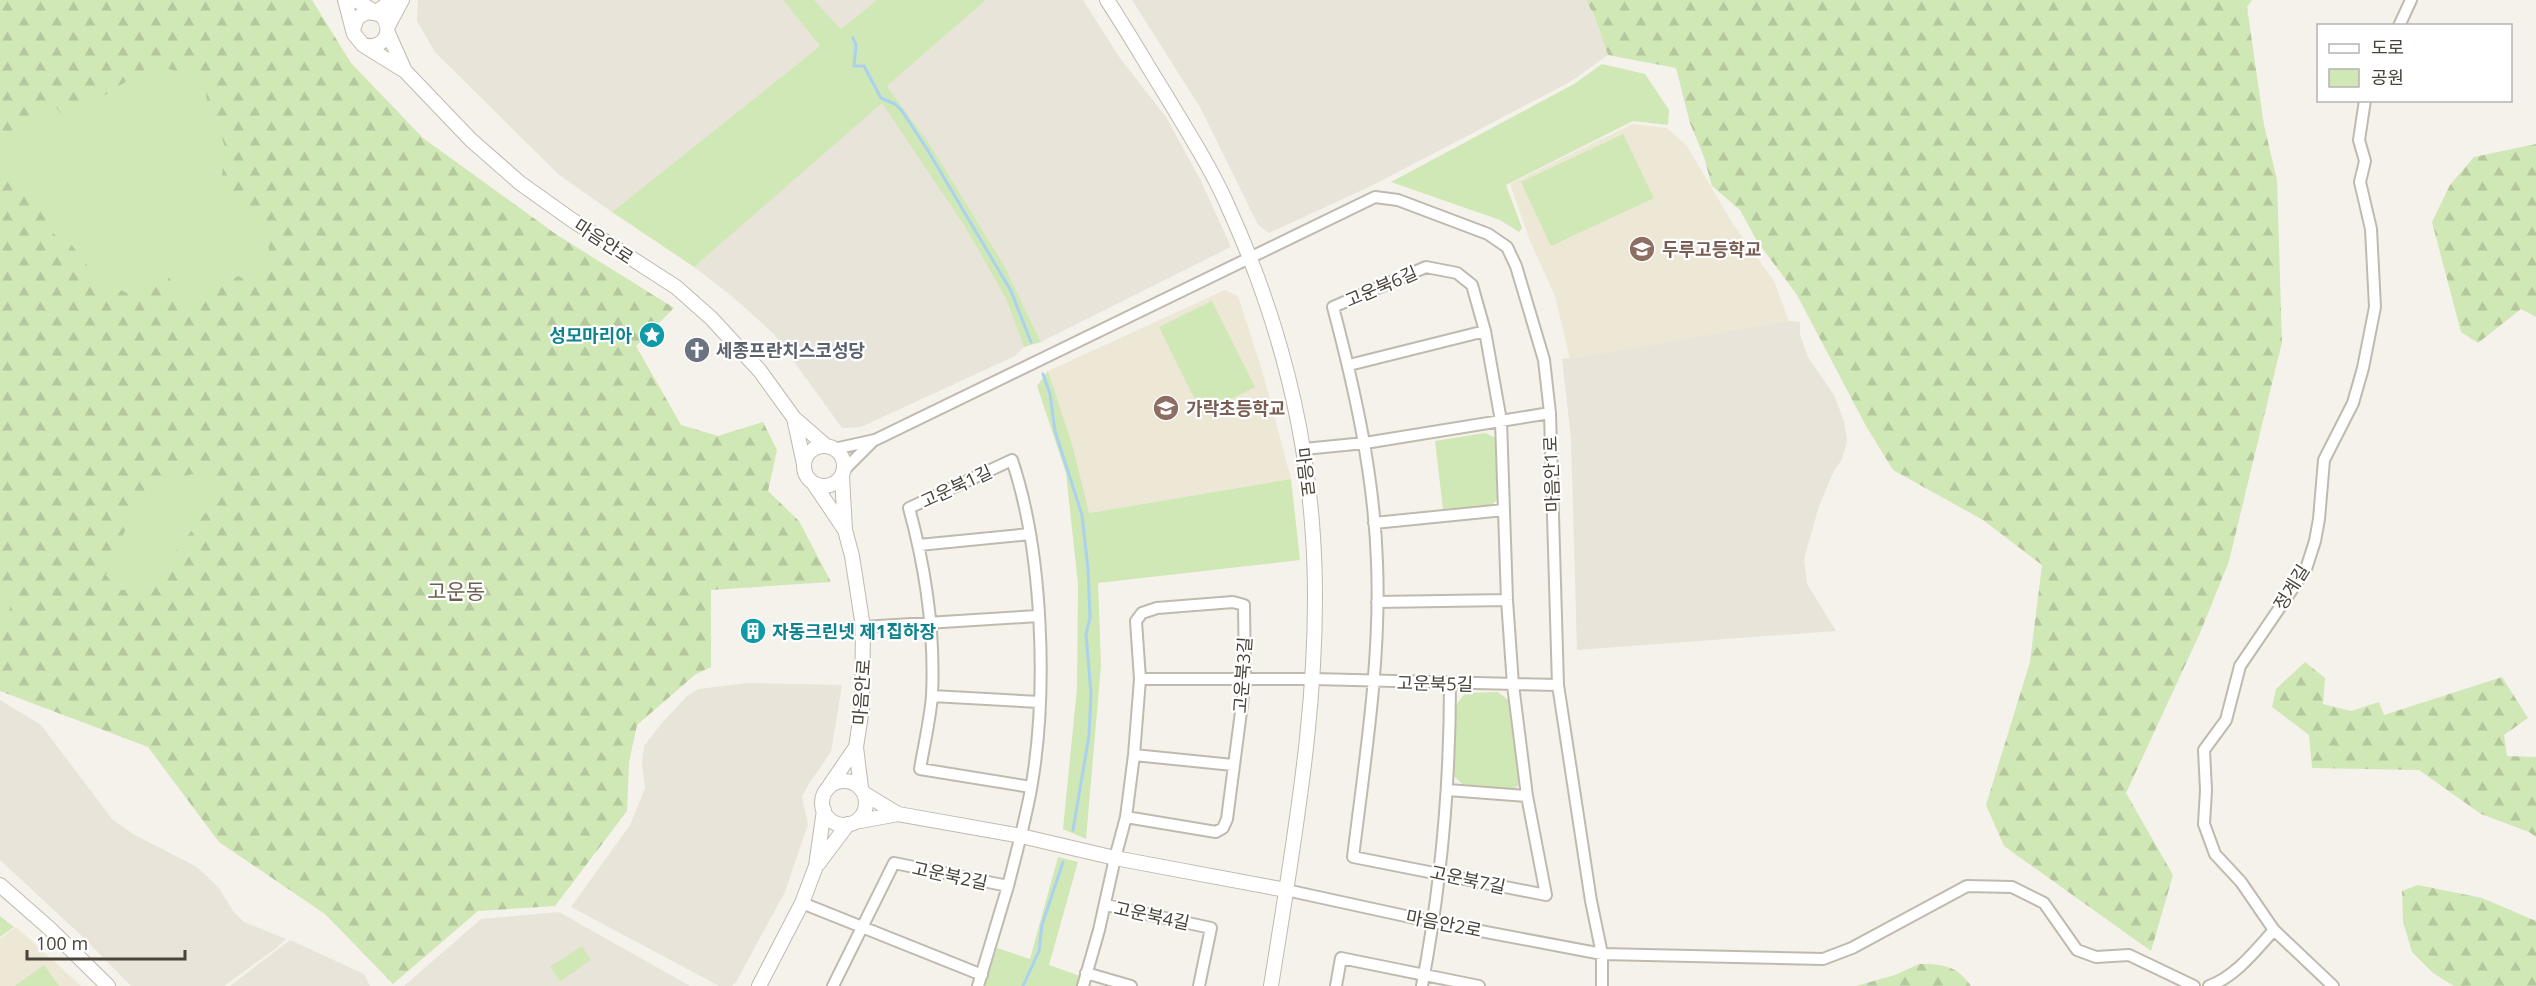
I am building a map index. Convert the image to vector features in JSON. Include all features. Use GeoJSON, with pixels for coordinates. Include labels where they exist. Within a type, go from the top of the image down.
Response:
{"type":"FeatureCollection","features":[{"type":"Feature","properties":{"kind":"street"},"geometry":{"type":"LineString","coordinates":[[345,0],[356,39],[405,71]]}},
{"type":"Feature","properties":{"kind":"street"},"geometry":{"type":"LineString","coordinates":[[356,0],[384,17],[405,71]]}},
{"type":"Feature","properties":{"kind":"street"},"geometry":{"type":"LineString","coordinates":[[353,30],[357,18],[367,12],[374,12],[393,0]]}},
{"type":"Feature","properties":{"kind":"street"},"geometry":{"type":"LineString","coordinates":[[363,45],[378,45],[402,0]]}},
{"type":"Feature","properties":{"kind":"street","name":"마음로"},"geometry":{"type":"LineString","coordinates":[[1107,0],[1195,143],[1230,209],[1259,280],[1291,390],[1304,449],[1313,537],[1313,679],[1286,890],[1271,986]]}},
{"type":"Feature","properties":{"kind":"street"},"geometry":{"type":"LineString","coordinates":[[2400,24],[2411,0]]}},
{"type":"Feature","properties":{"kind":"street","name":"마음안로"},"geometry":{"type":"LineString","coordinates":[[405,71],[471,140],[520,183],[572,220],[676,287],[711,318],[760,371],[794,418]]}},
{"type":"Feature","properties":{"kind":"street","name":"정계길"},"geometry":{"type":"LineString","coordinates":[[2333,986],[2274,930],[2241,882],[2215,854],[2204,824],[2206,790],[2204,750],[2226,720],[2241,666],[2306,569],[2319,519],[2324,460],[2353,403],[2363,368],[2375,307],[2371,229],[2360,183],[2365,161],[2359,140],[2365,102]]}},
{"type":"Feature","properties":{"kind":"street","name":"마음안1로"},"geometry":{"type":"LineString","coordinates":[[875,440],[1375,197],[1398,200],[1488,234],[1507,247],[1516,266],[1544,360],[1550,413],[1558,685],[1589,890],[1602,954],[1602,986]]}},
{"type":"Feature","properties":{"kind":"street","name":"고운북6길"},"geometry":{"type":"LineString","coordinates":[[1375,683],[1377,602],[1374,523],[1365,443],[1334,307],[1426,267],[1457,273],[1472,285],[1485,331],[1502,421],[1507,600],[1513,684]]}},
{"type":"Feature","properties":{"kind":"street"},"geometry":{"type":"LineString","coordinates":[[1349,365],[1485,331]]}},
{"type":"Feature","properties":{"kind":"street"},"geometry":{"type":"LineString","coordinates":[[1304,449],[1365,443],[1550,413]]}},
{"type":"Feature","properties":{"kind":"street"},"geometry":{"type":"LineString","coordinates":[[794,418],[842,457],[845,530]]}},
{"type":"Feature","properties":{"kind":"street"},"geometry":{"type":"LineString","coordinates":[[794,418],[806,476],[814,484],[845,530]]}},
{"type":"Feature","properties":{"kind":"street"},"geometry":{"type":"LineString","coordinates":[[804,464],[814,449],[875,440]]}},
{"type":"Feature","properties":{"kind":"street"},"geometry":{"type":"LineString","coordinates":[[814,484],[827,487],[833,485],[875,440]]}},
{"type":"Feature","properties":{"kind":"street","name":"고운북1길"},"geometry":{"type":"LineString","coordinates":[[1021,836],[1031,787],[1039,702],[1038,616],[1030,534],[1023,491],[1012,460],[909,508],[919,545],[931,623],[932,696],[920,769],[1031,787]]}},
{"type":"Feature","properties":{"kind":"street"},"geometry":{"type":"LineString","coordinates":[[1374,523],[1504,510]]}},
{"type":"Feature","properties":{"kind":"street","name":"마음안로"},"geometry":{"type":"LineString","coordinates":[[845,530],[852,556],[863,627],[862,702],[856,747]]}},
{"type":"Feature","properties":{"kind":"street"},"geometry":{"type":"LineString","coordinates":[[919,545],[1030,534]]}},
{"type":"Feature","properties":{"kind":"street"},"geometry":{"type":"LineString","coordinates":[[1377,602],[1507,600]]}},
{"type":"Feature","properties":{"kind":"street","name":"고운북3길"},"geometry":{"type":"LineString","coordinates":[[1233,602],[1244,605],[1245,681],[1227,819],[1223,828],[1216,832],[1126,817],[1140,679],[1136,621],[1142,613],[1156,608],[1233,602]]}},
{"type":"Feature","properties":{"kind":"street"},"geometry":{"type":"LineString","coordinates":[[863,627],[1038,616]]}},
{"type":"Feature","properties":{"kind":"street","name":"고운북5길"},"geometry":{"type":"LineString","coordinates":[[1140,679],[1245,681],[1313,679],[1375,683],[1558,685]]}},
{"type":"Feature","properties":{"kind":"street","name":"고운북7길"},"geometry":{"type":"LineString","coordinates":[[1375,683],[1353,857],[1546,895],[1527,796],[1513,684]]}},
{"type":"Feature","properties":{"kind":"street"},"geometry":{"type":"LineString","coordinates":[[1423,980],[1433,922],[1448,790],[1450,684]]}},
{"type":"Feature","properties":{"kind":"street"},"geometry":{"type":"LineString","coordinates":[[932,696],[1039,702]]}},
{"type":"Feature","properties":{"kind":"street"},"geometry":{"type":"LineString","coordinates":[[761,985],[802,903],[816,866],[824,810],[823,797],[856,747]]}},
{"type":"Feature","properties":{"kind":"street"},"geometry":{"type":"LineString","coordinates":[[816,866],[852,823],[864,813],[856,747]]}},
{"type":"Feature","properties":{"kind":"street"},"geometry":{"type":"LineString","coordinates":[[1134,755],[1233,765]]}},
{"type":"Feature","properties":{"kind":"street"},"geometry":{"type":"LineString","coordinates":[[830,786],[849,781],[898,814]]}},
{"type":"Feature","properties":{"kind":"street"},"geometry":{"type":"LineString","coordinates":[[1448,790],[1527,796]]}},
{"type":"Feature","properties":{"kind":"street"},"geometry":{"type":"LineString","coordinates":[[824,810],[836,823],[852,823],[898,814],[1021,836],[1114,858],[1286,890]]}},
{"type":"Feature","properties":{"kind":"street","name":"고운북4길"},"geometry":{"type":"LineString","coordinates":[[1083,986],[1106,905],[1114,858],[1126,817]]}},
{"type":"Feature","properties":{"kind":"street","name":"고운북2길"},"geometry":{"type":"LineString","coordinates":[[802,903],[980,981],[1021,836]]}},
{"type":"Feature","properties":{"kind":"street","name":"고운북2길"},"geometry":{"type":"LineString","coordinates":[[833,986],[894,863],[1008,886]]}},
{"type":"Feature","properties":{"kind":"street"},"geometry":{"type":"LineString","coordinates":[[0,885],[49,928],[108,986]]}},
{"type":"Feature","properties":{"kind":"street","name":"마음안2로"},"geometry":{"type":"LineString","coordinates":[[1286,890],[1433,922],[1602,954],[1823,959],[1852,948],[1967,886],[2012,887],[2044,903],[2077,950],[2096,957],[2129,955],[2194,986]]}},
{"type":"Feature","properties":{"kind":"street","name":"고운북4길"},"geometry":{"type":"LineString","coordinates":[[1106,905],[1211,927],[1199,986]]}},
{"type":"Feature","properties":{"kind":"street"},"geometry":{"type":"LineString","coordinates":[[2209,986],[2221,982],[2274,930]]}},
{"type":"Feature","properties":{"kind":"street"},"geometry":{"type":"LineString","coordinates":[[1336,986],[1341,958],[1423,980],[1479,986]]}},
{"type":"Feature","properties":{"kind":"street"},"geometry":{"type":"LineString","coordinates":[[1086,973],[1131,986]]}},
{"type":"Feature","properties":{"kind":"shaded area"},"geometry":{"type":"Polygon","coordinates":[[[418,0],[783,0],[820,46],[612,212],[558,174],[435,52],[417,21],[418,0]]]}},
{"type":"Feature","properties":{"kind":"shaded area"},"geometry":{"type":"Polygon","coordinates":[[[814,0],[877,0],[841,29],[814,0]]]}},
{"type":"Feature","properties":{"kind":"shaded area"},"geometry":{"type":"Polygon","coordinates":[[[986,0],[1083,0],[1120,58],[1166,117],[1201,181],[1231,247],[1041,342],[1004,265],[929,143],[887,86],[986,0]]]}},
{"type":"Feature","properties":{"kind":"shaded area"},"geometry":{"type":"Polygon","coordinates":[[[1132,0],[1586,0],[1594,15],[1608,55],[1570,82],[1371,186],[1269,233],[1258,225],[1201,109],[1132,0]]]}},
{"type":"Feature","properties":{"kind":"shaded area"},"geometry":{"type":"Polygon","coordinates":[[[882,102],[965,227],[1006,299],[1024,347],[1015,356],[861,427],[842,428],[774,334],[733,297],[694,267],[882,102]]]}},
{"type":"Feature","properties":{"kind":"shaded area","name":"두루고등학교"},"geometry":{"type":"Polygon","coordinates":[[[1632,124],[1667,128],[1687,146],[1731,221],[1774,281],[1789,321],[1570,359],[1555,296],[1530,241],[1510,184],[1632,124]]]}},
{"type":"Feature","properties":{"kind":"shaded area","name":"가락초등학교"},"geometry":{"type":"Polygon","coordinates":[[[1225,290],[1238,296],[1262,370],[1291,479],[1088,513],[1072,444],[1048,371],[1225,290]]]}},
{"type":"Feature","properties":{"kind":"shaded area"},"geometry":{"type":"Polygon","coordinates":[[[1789,321],[1800,322],[1800,335],[1808,357],[1834,395],[1844,421],[1847,442],[1842,459],[1833,473],[1819,506],[1804,559],[1807,584],[1836,631],[1577,650],[1571,438],[1562,359],[1789,321]]]}},
{"type":"Feature","properties":{"kind":"shaded area"},"geometry":{"type":"Polygon","coordinates":[[[747,683],[842,685],[831,752],[802,797],[808,824],[785,892],[736,982],[732,986],[719,986],[571,907],[630,825],[645,788],[642,763],[644,746],[662,723],[687,696],[699,689],[747,683]]]}},
{"type":"Feature","properties":{"kind":"shaded area"},"geometry":{"type":"Polygon","coordinates":[[[0,700],[41,725],[112,819],[133,834],[197,867],[219,888],[233,911],[244,922],[286,939],[224,986],[131,986],[85,939],[0,860],[0,700]]]}},
{"type":"Feature","properties":{"kind":"shaded area"},"geometry":{"type":"Polygon","coordinates":[[[559,912],[690,986],[404,986],[481,919],[559,912]]]}},
{"type":"Feature","properties":{"kind":"shaded area"},"geometry":{"type":"Polygon","coordinates":[[[16,927],[81,986],[0,986],[0,939],[16,927]]]}},
{"type":"Feature","properties":{"kind":"shaded area"},"geometry":{"type":"Polygon","coordinates":[[[290,940],[364,974],[370,986],[230,986],[290,940]]]}},
{"type":"Feature","properties":{"kind":"green space"},"geometry":{"type":"Polygon","coordinates":[[[0,0],[312,0],[351,63],[423,138],[557,235],[674,308],[636,346],[681,425],[718,436],[763,422],[777,450],[768,491],[799,521],[831,582],[711,590],[711,667],[696,674],[637,725],[629,762],[627,811],[555,906],[478,911],[393,984],[325,914],[219,842],[148,747],[0,691],[0,0]]]}},
{"type":"Feature","properties":{"kind":"green space"},"geometry":{"type":"Polygon","coordinates":[[[783,0],[814,0],[841,29],[877,0],[986,0],[887,86],[929,143],[1004,265],[1041,342],[1024,347],[1006,299],[965,227],[882,103],[694,267],[612,212],[820,46],[783,0]]]}},
{"type":"Feature","properties":{"kind":"green space"},"geometry":{"type":"Polygon","coordinates":[[[1586,0],[2252,0],[2247,7],[2264,125],[2277,180],[2282,342],[2229,561],[2200,633],[2126,793],[2173,875],[2151,951],[2004,846],[1986,805],[2030,662],[2042,565],[1983,520],[1893,470],[1866,426],[1797,295],[1757,241],[1740,210],[1712,186],[1704,157],[1690,123],[1676,68],[1608,55],[1594,15],[1586,0]]]}},
{"type":"Feature","properties":{"kind":"green space"},"geometry":{"type":"Polygon","coordinates":[[[155,63],[210,86],[206,93],[210,118],[220,130],[225,148],[222,176],[226,192],[243,200],[266,227],[270,259],[262,273],[251,282],[238,276],[189,308],[162,267],[145,287],[127,293],[97,278],[71,244],[55,235],[48,227],[47,214],[0,163],[0,156],[6,148],[13,128],[51,101],[66,120],[155,63]]]}},
{"type":"Feature","properties":{"kind":"green space"},"geometry":{"type":"Polygon","coordinates":[[[1602,64],[1645,74],[1669,110],[1668,125],[1633,121],[1506,185],[1522,228],[1519,232],[1500,220],[1391,182],[1574,84],[1602,64]]]}},
{"type":"Feature","properties":{"kind":"green space"},"geometry":{"type":"Polygon","coordinates":[[[1623,134],[1654,198],[1551,246],[1521,182],[1623,134]]]}},
{"type":"Feature","properties":{"kind":"green space"},"geometry":{"type":"Polygon","coordinates":[[[2536,144],[2536,317],[2521,309],[2478,343],[2461,332],[2432,222],[2450,185],[2474,157],[2536,144]]]}},
{"type":"Feature","properties":{"kind":"green space"},"geometry":{"type":"Polygon","coordinates":[[[1212,301],[1255,387],[1202,414],[1159,327],[1212,301]]]}},
{"type":"Feature","properties":{"kind":"green space"},"geometry":{"type":"Polygon","coordinates":[[[1048,371],[1072,444],[1089,513],[1291,479],[1300,560],[1098,583],[1101,665],[1086,839],[1063,829],[1077,688],[1078,584],[1066,473],[1037,386],[1048,371]]]}},
{"type":"Feature","properties":{"kind":"green space"},"geometry":{"type":"Polygon","coordinates":[[[1485,433],[1496,438],[1499,498],[1491,506],[1443,509],[1435,441],[1485,433]]]}},
{"type":"Feature","properties":{"kind":"green space"},"geometry":{"type":"Polygon","coordinates":[[[192,474],[224,489],[143,593],[117,589],[106,575],[132,514],[157,486],[192,474]]]}},
{"type":"Feature","properties":{"kind":"green space"},"geometry":{"type":"Polygon","coordinates":[[[0,582],[12,602],[0,638],[0,582]]]}},
{"type":"Feature","properties":{"kind":"green space"},"geometry":{"type":"Polygon","coordinates":[[[2305,662],[2325,678],[2323,704],[2351,711],[2379,702],[2384,715],[2502,677],[2528,718],[2504,735],[2507,756],[2536,757],[2536,837],[2529,832],[2481,814],[2419,770],[2312,768],[2309,735],[2272,707],[2276,689],[2305,662]]]}},
{"type":"Feature","properties":{"kind":"green space"},"geometry":{"type":"Polygon","coordinates":[[[1498,692],[1508,700],[1519,784],[1514,790],[1462,784],[1454,776],[1456,705],[1465,693],[1498,692]]]}},
{"type":"Feature","properties":{"kind":"green space"},"geometry":{"type":"Polygon","coordinates":[[[1058,857],[1078,862],[1049,965],[1080,976],[1076,986],[984,986],[997,948],[1030,959],[1058,857]]]}},
{"type":"Feature","properties":{"kind":"green space"},"geometry":{"type":"Polygon","coordinates":[[[2418,885],[2482,898],[2536,921],[2536,986],[2454,986],[2433,973],[2412,952],[2403,921],[2402,891],[2418,885]]]}},
{"type":"Feature","properties":{"kind":"green space"},"geometry":{"type":"Polygon","coordinates":[[[0,916],[14,927],[0,937],[0,916]]]}},
{"type":"Feature","properties":{"kind":"green space"},"geometry":{"type":"Polygon","coordinates":[[[582,946],[591,960],[560,981],[550,967],[582,946]]]}},
{"type":"Feature","properties":{"kind":"green space"},"geometry":{"type":"Polygon","coordinates":[[[1919,964],[1948,967],[1960,974],[1971,986],[1856,986],[1895,975],[1919,964]]]}},
{"type":"Feature","properties":{"kind":"green space"},"geometry":{"type":"Polygon","coordinates":[[[44,965],[59,986],[15,986],[44,965]]]}},
{"type":"Feature","properties":{"kind":"waterway"},"geometry":{"type":"LineString","coordinates":[[853,38],[856,45],[854,66],[864,66],[881,98],[895,104],[902,111],[927,149],[1011,291],[1031,342]]}},
{"type":"Feature","properties":{"kind":"waterway"},"geometry":{"type":"LineString","coordinates":[[1043,374],[1050,394],[1055,431],[1082,515],[1088,569],[1090,618],[1086,634],[1091,693],[1089,736],[1073,830]]}},
{"type":"Feature","properties":{"kind":"waterway"},"geometry":{"type":"LineString","coordinates":[[1023,986],[1039,951],[1042,925],[1063,862]]}},
{"type":"Feature","properties":{"kind":"place","name":"두루고등학교"},"geometry":{"type":"Point","coordinates":[1642,249]}},
{"type":"Feature","properties":{"kind":"place","name":"성모마리아"},"geometry":{"type":"Point","coordinates":[652,335]}},
{"type":"Feature","properties":{"kind":"place","name":"세종프란치스코성당"},"geometry":{"type":"Point","coordinates":[697,350]}},
{"type":"Feature","properties":{"kind":"place","name":"가락초등학교"},"geometry":{"type":"Point","coordinates":[1166,408]}},
{"type":"Feature","properties":{"kind":"place","name":"자동크린넷 제1집하장"},"geometry":{"type":"Point","coordinates":[753,631]}},
{"type":"Feature","properties":{"kind":"district","name":"고운동"},"geometry":{"type":"Point","coordinates":[456,591]}}]}
